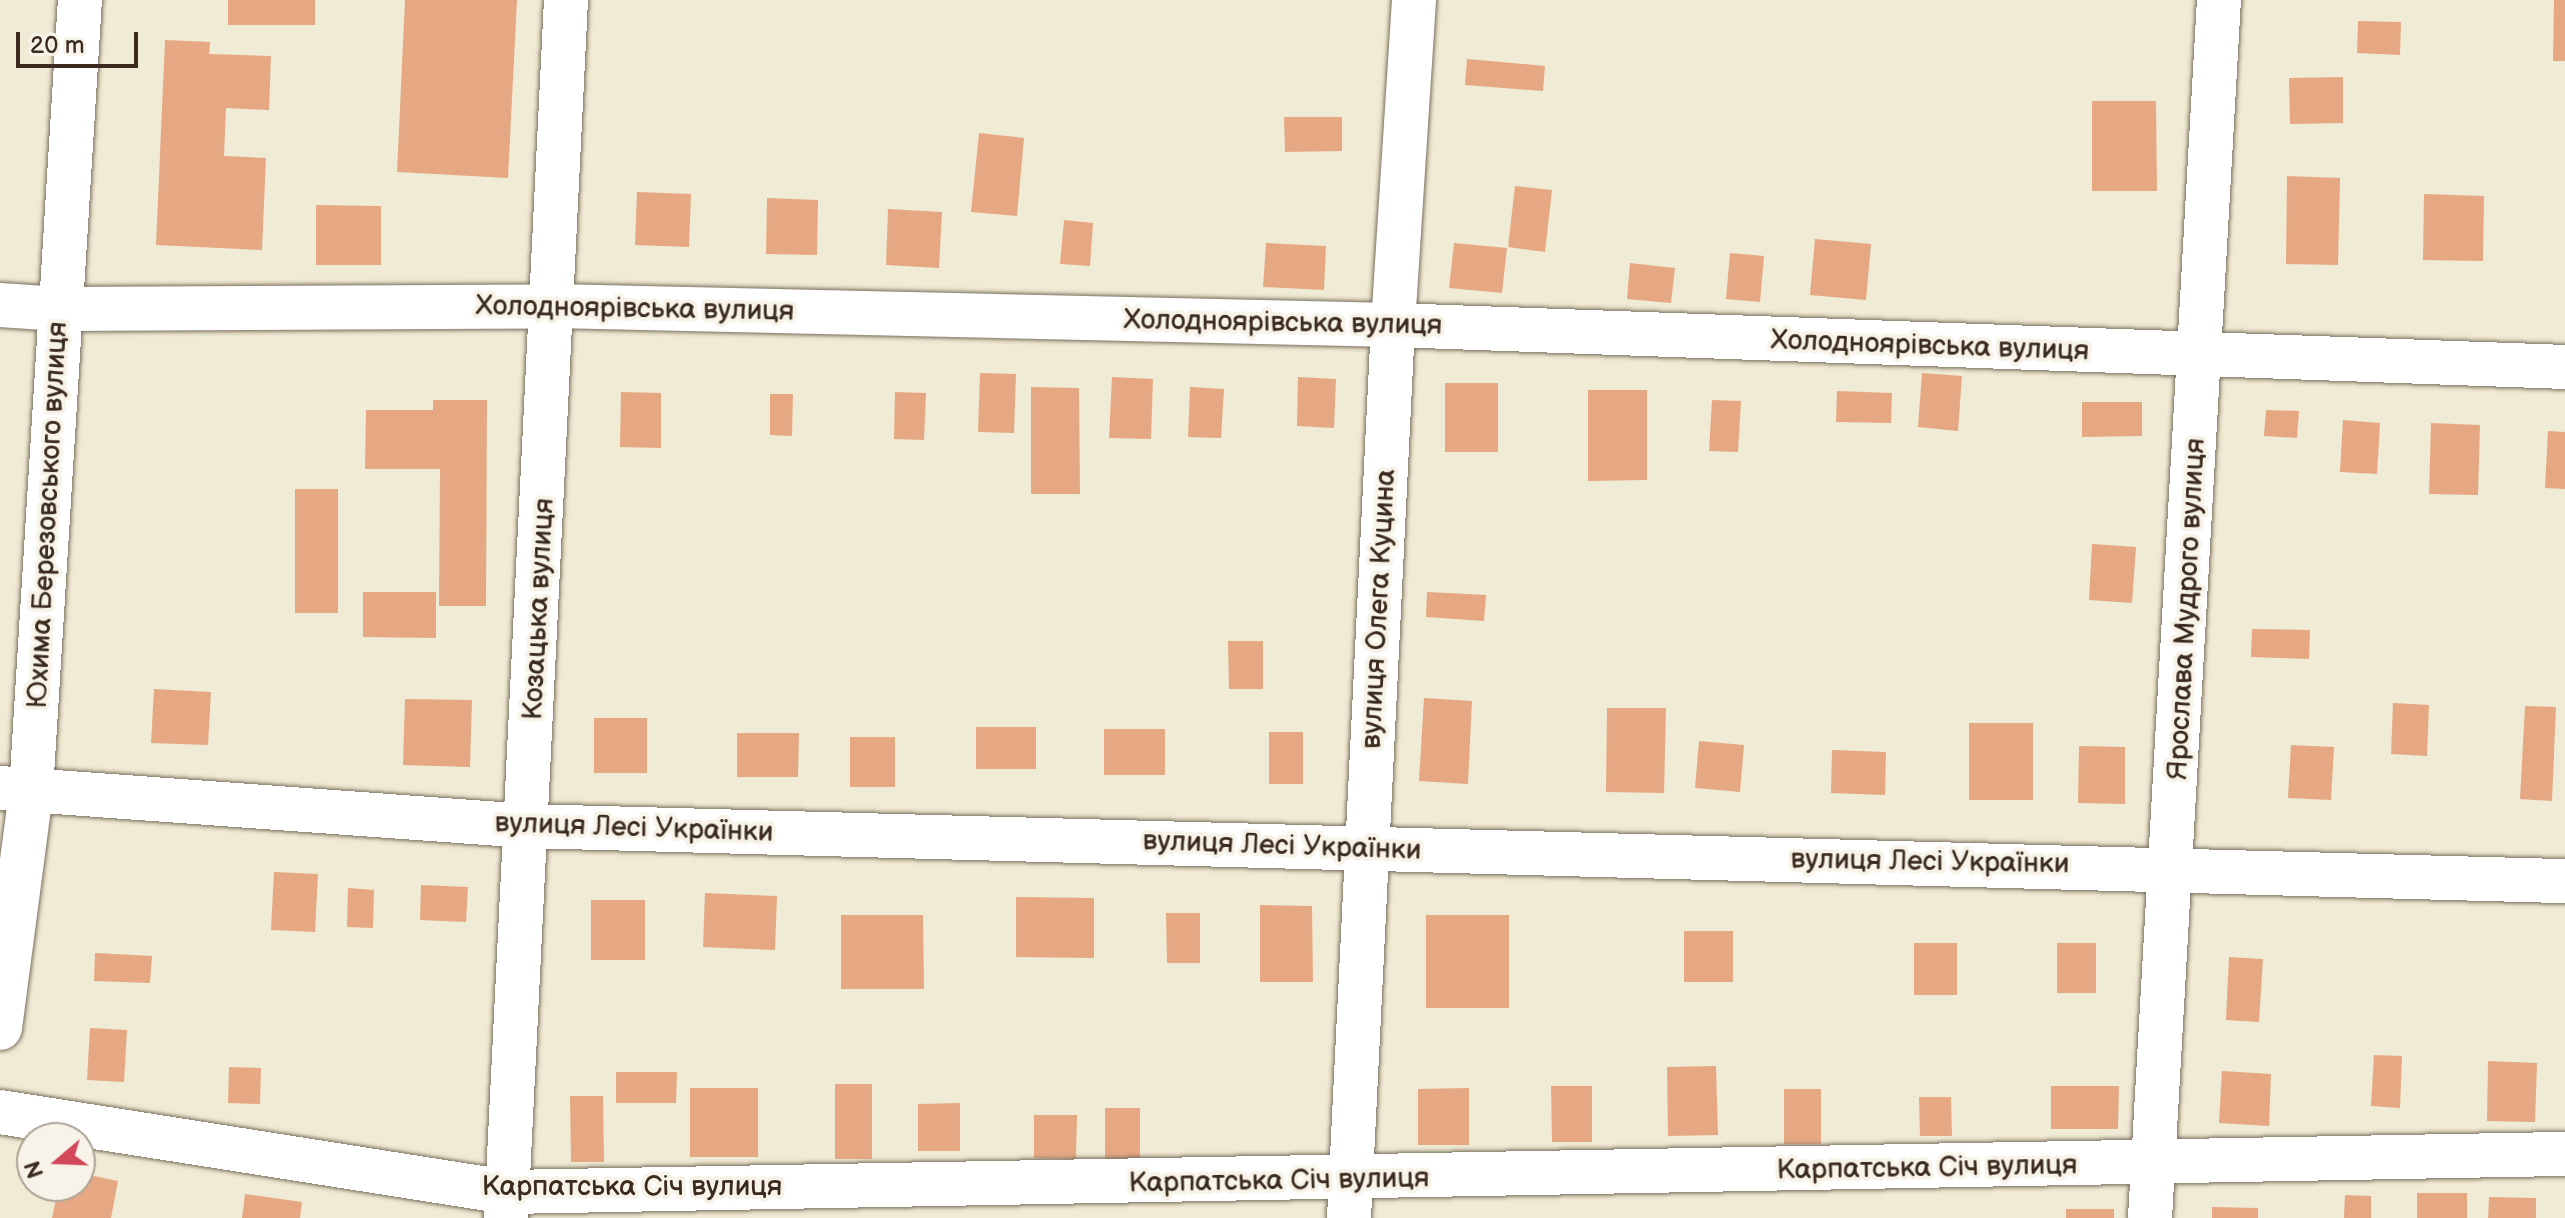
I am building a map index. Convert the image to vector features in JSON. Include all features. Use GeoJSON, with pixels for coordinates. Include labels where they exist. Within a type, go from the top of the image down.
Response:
{"type":"FeatureCollection","features":[{"type":"Feature","properties":{"kind":"street","name":"Юхима Березовського вулиця"},"geometry":{"type":"LineString","coordinates":[[0,1028],[16,790],[60,309],[80,0]]}},
{"type":"Feature","properties":{"kind":"street","name":"Козацька вулиця"},"geometry":{"type":"LineString","coordinates":[[506,1205],[554,306],[566,0]]}},
{"type":"Feature","properties":{"kind":"street","name":"вулиця Олега Куцина"},"geometry":{"type":"LineString","coordinates":[[1350,1199],[1393,325],[1414,0]]}},
{"type":"Feature","properties":{"kind":"street","name":"Ярослава Мудрого вулиця"},"geometry":{"type":"LineString","coordinates":[[2150,1218],[2173,868],[2219,0]]}},
{"type":"Feature","properties":{"kind":"street","name":"Холодноярівська вулиця"},"geometry":{"type":"LineString","coordinates":[[0,305],[60,309],[554,306],[1393,325],[2565,367]]}},
{"type":"Feature","properties":{"kind":"street","name":"вулиця Лесі Українки"},"geometry":{"type":"LineString","coordinates":[[16,790],[527,826],[2173,868],[2565,881]]}},
{"type":"Feature","properties":{"kind":"street","name":"Карпатська Січ вулиця"},"geometry":{"type":"LineString","coordinates":[[0,1112],[506,1205],[1350,1199],[2152,1164],[2565,1154]]}},
{"type":"Feature","properties":{"kind":"building"},"geometry":{"type":"Polygon","coordinates":[[[228,0],[315,0],[315,25],[228,25],[228,0]]]}},
{"type":"Feature","properties":{"kind":"building"},"geometry":{"type":"Polygon","coordinates":[[[405,0],[517,0],[508,178],[397,172],[405,0]]]}},
{"type":"Feature","properties":{"kind":"building"},"geometry":{"type":"Polygon","coordinates":[[[2554,0],[2565,0],[2565,61],[2553,61],[2554,0]]]}},
{"type":"Feature","properties":{"kind":"building"},"geometry":{"type":"Polygon","coordinates":[[[2358,21],[2401,22],[2400,55],[2357,53],[2358,21]]]}},
{"type":"Feature","properties":{"kind":"building"},"geometry":{"type":"Polygon","coordinates":[[[165,40],[210,42],[209,54],[271,56],[269,110],[226,108],[224,156],[266,158],[262,250],[156,245],[165,40]]]}},
{"type":"Feature","properties":{"kind":"building"},"geometry":{"type":"Polygon","coordinates":[[[1467,59],[1545,66],[1543,91],[1465,85],[1467,59]]]}},
{"type":"Feature","properties":{"kind":"building"},"geometry":{"type":"Polygon","coordinates":[[[2343,77],[2343,123],[2290,124],[2289,78],[2343,77]]]}},
{"type":"Feature","properties":{"kind":"building"},"geometry":{"type":"Polygon","coordinates":[[[2092,101],[2156,101],[2157,191],[2092,191],[2092,101]]]}},
{"type":"Feature","properties":{"kind":"building"},"geometry":{"type":"Polygon","coordinates":[[[1284,117],[1342,117],[1342,151],[1285,152],[1284,117]]]}},
{"type":"Feature","properties":{"kind":"building"},"geometry":{"type":"Polygon","coordinates":[[[979,133],[1024,138],[1017,216],[971,212],[979,133]]]}},
{"type":"Feature","properties":{"kind":"building"},"geometry":{"type":"Polygon","coordinates":[[[2287,176],[2340,178],[2338,265],[2286,264],[2287,176]]]}},
{"type":"Feature","properties":{"kind":"building"},"geometry":{"type":"Polygon","coordinates":[[[1515,186],[1552,190],[1545,252],[1508,247],[1515,186]]]}},
{"type":"Feature","properties":{"kind":"building"},"geometry":{"type":"Polygon","coordinates":[[[637,192],[691,194],[689,247],[635,245],[637,192]]]}},
{"type":"Feature","properties":{"kind":"building"},"geometry":{"type":"Polygon","coordinates":[[[2424,194],[2484,196],[2483,261],[2423,260],[2424,194]]]}},
{"type":"Feature","properties":{"kind":"building"},"geometry":{"type":"Polygon","coordinates":[[[767,198],[818,200],[817,255],[766,254],[767,198]]]}},
{"type":"Feature","properties":{"kind":"building"},"geometry":{"type":"Polygon","coordinates":[[[316,205],[381,206],[381,265],[316,265],[316,205]]]}},
{"type":"Feature","properties":{"kind":"building"},"geometry":{"type":"Polygon","coordinates":[[[888,209],[942,212],[939,268],[886,265],[888,209]]]}},
{"type":"Feature","properties":{"kind":"building"},"geometry":{"type":"Polygon","coordinates":[[[1064,220],[1093,223],[1090,266],[1060,264],[1064,220]]]}},
{"type":"Feature","properties":{"kind":"building"},"geometry":{"type":"Polygon","coordinates":[[[1815,239],[1871,244],[1866,300],[1810,295],[1815,239]]]}},
{"type":"Feature","properties":{"kind":"building"},"geometry":{"type":"Polygon","coordinates":[[[1266,243],[1326,246],[1324,290],[1263,287],[1266,243]]]}},
{"type":"Feature","properties":{"kind":"building"},"geometry":{"type":"Polygon","coordinates":[[[1454,243],[1507,248],[1502,293],[1449,288],[1454,243]]]}},
{"type":"Feature","properties":{"kind":"building"},"geometry":{"type":"Polygon","coordinates":[[[1730,253],[1764,256],[1760,302],[1726,299],[1730,253]]]}},
{"type":"Feature","properties":{"kind":"building"},"geometry":{"type":"Polygon","coordinates":[[[1630,263],[1675,268],[1671,303],[1627,299],[1630,263]]]}},
{"type":"Feature","properties":{"kind":"building"},"geometry":{"type":"Polygon","coordinates":[[[980,373],[1016,374],[1014,433],[978,432],[980,373]]]}},
{"type":"Feature","properties":{"kind":"building"},"geometry":{"type":"Polygon","coordinates":[[[1922,373],[1962,376],[1958,431],[1918,427],[1922,373]]]}},
{"type":"Feature","properties":{"kind":"building"},"geometry":{"type":"Polygon","coordinates":[[[1112,377],[1153,379],[1151,439],[1109,438],[1112,377]]]}},
{"type":"Feature","properties":{"kind":"building"},"geometry":{"type":"Polygon","coordinates":[[[1298,377],[1336,379],[1334,428],[1297,426],[1298,377]]]}},
{"type":"Feature","properties":{"kind":"building"},"geometry":{"type":"Polygon","coordinates":[[[1445,383],[1498,383],[1498,452],[1445,452],[1445,383]]]}},
{"type":"Feature","properties":{"kind":"building"},"geometry":{"type":"Polygon","coordinates":[[[1031,387],[1079,388],[1080,494],[1031,494],[1031,387]]]}},
{"type":"Feature","properties":{"kind":"building"},"geometry":{"type":"Polygon","coordinates":[[[1190,387],[1224,389],[1221,438],[1188,437],[1190,387]]]}},
{"type":"Feature","properties":{"kind":"building"},"geometry":{"type":"Polygon","coordinates":[[[1588,390],[1647,390],[1647,480],[1588,481],[1588,390]]]}},
{"type":"Feature","properties":{"kind":"building"},"geometry":{"type":"Polygon","coordinates":[[[1837,391],[1892,393],[1891,423],[1836,422],[1837,391]]]}},
{"type":"Feature","properties":{"kind":"building"},"geometry":{"type":"Polygon","coordinates":[[[621,392],[661,393],[661,448],[620,447],[621,392]]]}},
{"type":"Feature","properties":{"kind":"building"},"geometry":{"type":"Polygon","coordinates":[[[895,392],[926,393],[924,440],[894,439],[895,392]]]}},
{"type":"Feature","properties":{"kind":"building"},"geometry":{"type":"Polygon","coordinates":[[[770,394],[793,394],[792,436],[770,435],[770,394]]]}},
{"type":"Feature","properties":{"kind":"building"},"geometry":{"type":"Polygon","coordinates":[[[433,400],[487,400],[486,606],[439,606],[440,469],[365,469],[366,410],[433,410],[433,400]]]}},
{"type":"Feature","properties":{"kind":"building"},"geometry":{"type":"Polygon","coordinates":[[[1712,400],[1741,401],[1738,452],[1709,451],[1712,400]]]}},
{"type":"Feature","properties":{"kind":"building"},"geometry":{"type":"Polygon","coordinates":[[[2082,402],[2142,402],[2142,436],[2082,437],[2082,402]]]}},
{"type":"Feature","properties":{"kind":"building"},"geometry":{"type":"Polygon","coordinates":[[[2266,410],[2299,411],[2297,438],[2264,436],[2266,410]]]}},
{"type":"Feature","properties":{"kind":"building"},"geometry":{"type":"Polygon","coordinates":[[[2343,420],[2380,423],[2377,474],[2340,472],[2343,420]]]}},
{"type":"Feature","properties":{"kind":"building"},"geometry":{"type":"Polygon","coordinates":[[[2431,423],[2480,425],[2478,495],[2429,494],[2431,423]]]}},
{"type":"Feature","properties":{"kind":"building"},"geometry":{"type":"Polygon","coordinates":[[[2548,431],[2565,432],[2565,489],[2545,488],[2548,431]]]}},
{"type":"Feature","properties":{"kind":"building"},"geometry":{"type":"Polygon","coordinates":[[[295,489],[338,489],[338,613],[295,613],[295,489]]]}},
{"type":"Feature","properties":{"kind":"building"},"geometry":{"type":"Polygon","coordinates":[[[2092,544],[2136,547],[2132,603],[2089,600],[2092,544]]]}},
{"type":"Feature","properties":{"kind":"building"},"geometry":{"type":"Polygon","coordinates":[[[363,592],[436,592],[436,638],[363,637],[363,592]]]}},
{"type":"Feature","properties":{"kind":"building"},"geometry":{"type":"Polygon","coordinates":[[[1427,592],[1486,595],[1484,621],[1426,617],[1427,592]]]}},
{"type":"Feature","properties":{"kind":"building"},"geometry":{"type":"Polygon","coordinates":[[[2252,629],[2310,630],[2309,659],[2251,657],[2252,629]]]}},
{"type":"Feature","properties":{"kind":"building"},"geometry":{"type":"Polygon","coordinates":[[[1228,641],[1263,641],[1263,689],[1229,689],[1228,641]]]}},
{"type":"Feature","properties":{"kind":"building"},"geometry":{"type":"Polygon","coordinates":[[[154,689],[211,692],[208,745],[151,743],[154,689]]]}},
{"type":"Feature","properties":{"kind":"building"},"geometry":{"type":"Polygon","coordinates":[[[1424,698],[1472,701],[1468,784],[1419,781],[1424,698]]]}},
{"type":"Feature","properties":{"kind":"building"},"geometry":{"type":"Polygon","coordinates":[[[405,699],[472,700],[470,767],[403,765],[405,699]]]}},
{"type":"Feature","properties":{"kind":"building"},"geometry":{"type":"Polygon","coordinates":[[[2393,703],[2429,705],[2427,756],[2391,754],[2393,703]]]}},
{"type":"Feature","properties":{"kind":"building"},"geometry":{"type":"Polygon","coordinates":[[[2525,706],[2556,707],[2552,801],[2520,799],[2525,706]]]}},
{"type":"Feature","properties":{"kind":"building"},"geometry":{"type":"Polygon","coordinates":[[[1607,708],[1666,708],[1664,793],[1606,792],[1607,708]]]}},
{"type":"Feature","properties":{"kind":"building"},"geometry":{"type":"Polygon","coordinates":[[[594,718],[647,718],[647,773],[594,773],[594,718]]]}},
{"type":"Feature","properties":{"kind":"building"},"geometry":{"type":"Polygon","coordinates":[[[1969,723],[2033,723],[2033,800],[1969,800],[1969,723]]]}},
{"type":"Feature","properties":{"kind":"building"},"geometry":{"type":"Polygon","coordinates":[[[976,727],[1036,727],[1036,769],[976,769],[976,727]]]}},
{"type":"Feature","properties":{"kind":"building"},"geometry":{"type":"Polygon","coordinates":[[[1104,729],[1165,729],[1165,775],[1104,775],[1104,729]]]}},
{"type":"Feature","properties":{"kind":"building"},"geometry":{"type":"Polygon","coordinates":[[[1269,732],[1303,732],[1303,784],[1269,784],[1269,732]]]}},
{"type":"Feature","properties":{"kind":"building"},"geometry":{"type":"Polygon","coordinates":[[[737,733],[799,733],[798,777],[737,777],[737,733]]]}},
{"type":"Feature","properties":{"kind":"building"},"geometry":{"type":"Polygon","coordinates":[[[850,737],[895,737],[895,787],[850,787],[850,737]]]}},
{"type":"Feature","properties":{"kind":"building"},"geometry":{"type":"Polygon","coordinates":[[[1699,741],[1744,745],[1740,792],[1695,788],[1699,741]]]}},
{"type":"Feature","properties":{"kind":"building"},"geometry":{"type":"Polygon","coordinates":[[[2291,745],[2334,747],[2331,800],[2288,798],[2291,745]]]}},
{"type":"Feature","properties":{"kind":"building"},"geometry":{"type":"Polygon","coordinates":[[[2079,746],[2125,747],[2125,804],[2078,803],[2079,746]]]}},
{"type":"Feature","properties":{"kind":"building"},"geometry":{"type":"Polygon","coordinates":[[[1832,750],[1886,752],[1885,795],[1831,793],[1832,750]]]}},
{"type":"Feature","properties":{"kind":"building"},"geometry":{"type":"Polygon","coordinates":[[[274,872],[318,874],[315,932],[271,930],[274,872]]]}},
{"type":"Feature","properties":{"kind":"building"},"geometry":{"type":"Polygon","coordinates":[[[421,885],[468,887],[466,922],[420,920],[421,885]]]}},
{"type":"Feature","properties":{"kind":"building"},"geometry":{"type":"Polygon","coordinates":[[[348,888],[374,890],[373,928],[347,927],[348,888]]]}},
{"type":"Feature","properties":{"kind":"building"},"geometry":{"type":"Polygon","coordinates":[[[705,893],[777,896],[775,950],[703,947],[705,893]]]}},
{"type":"Feature","properties":{"kind":"building"},"geometry":{"type":"Polygon","coordinates":[[[1016,897],[1094,898],[1094,958],[1016,957],[1016,897]]]}},
{"type":"Feature","properties":{"kind":"building"},"geometry":{"type":"Polygon","coordinates":[[[591,900],[645,900],[645,960],[591,960],[591,900]]]}},
{"type":"Feature","properties":{"kind":"building"},"geometry":{"type":"Polygon","coordinates":[[[1260,905],[1312,906],[1313,982],[1260,982],[1260,905]]]}},
{"type":"Feature","properties":{"kind":"building"},"geometry":{"type":"Polygon","coordinates":[[[1166,913],[1200,913],[1200,963],[1167,963],[1166,913]]]}},
{"type":"Feature","properties":{"kind":"building"},"geometry":{"type":"Polygon","coordinates":[[[841,915],[923,915],[924,989],[841,989],[841,915]]]}},
{"type":"Feature","properties":{"kind":"building"},"geometry":{"type":"Polygon","coordinates":[[[1426,915],[1509,915],[1509,1008],[1426,1008],[1426,915]]]}},
{"type":"Feature","properties":{"kind":"building"},"geometry":{"type":"Polygon","coordinates":[[[1684,931],[1733,931],[1733,982],[1684,982],[1684,931]]]}},
{"type":"Feature","properties":{"kind":"building"},"geometry":{"type":"Polygon","coordinates":[[[1914,943],[1957,943],[1957,995],[1914,995],[1914,943]]]}},
{"type":"Feature","properties":{"kind":"building"},"geometry":{"type":"Polygon","coordinates":[[[2057,943],[2096,943],[2096,993],[2057,993],[2057,943]]]}},
{"type":"Feature","properties":{"kind":"building"},"geometry":{"type":"Polygon","coordinates":[[[95,953],[152,956],[150,983],[94,981],[95,953]]]}},
{"type":"Feature","properties":{"kind":"building"},"geometry":{"type":"Polygon","coordinates":[[[2229,957],[2263,959],[2259,1022],[2226,1020],[2229,957]]]}},
{"type":"Feature","properties":{"kind":"building"},"geometry":{"type":"Polygon","coordinates":[[[90,1028],[127,1030],[124,1082],[87,1080],[90,1028]]]}},
{"type":"Feature","properties":{"kind":"building"},"geometry":{"type":"Polygon","coordinates":[[[2374,1055],[2402,1056],[2400,1108],[2371,1106],[2374,1055]]]}},
{"type":"Feature","properties":{"kind":"building"},"geometry":{"type":"Polygon","coordinates":[[[2488,1061],[2537,1063],[2535,1122],[2487,1121],[2488,1061]]]}},
{"type":"Feature","properties":{"kind":"building"},"geometry":{"type":"Polygon","coordinates":[[[1716,1066],[1718,1135],[1668,1136],[1667,1067],[1716,1066]]]}},
{"type":"Feature","properties":{"kind":"building"},"geometry":{"type":"Polygon","coordinates":[[[229,1067],[261,1068],[260,1104],[228,1103],[229,1067]]]}},
{"type":"Feature","properties":{"kind":"building"},"geometry":{"type":"Polygon","coordinates":[[[2222,1071],[2271,1074],[2269,1126],[2219,1123],[2222,1071]]]}},
{"type":"Feature","properties":{"kind":"building"},"geometry":{"type":"Polygon","coordinates":[[[616,1072],[677,1072],[676,1103],[616,1103],[616,1072]]]}},
{"type":"Feature","properties":{"kind":"building"},"geometry":{"type":"Polygon","coordinates":[[[835,1084],[872,1084],[872,1159],[835,1159],[835,1084]]]}},
{"type":"Feature","properties":{"kind":"building"},"geometry":{"type":"Polygon","coordinates":[[[1551,1086],[1592,1086],[1592,1142],[1552,1142],[1551,1086]]]}},
{"type":"Feature","properties":{"kind":"building"},"geometry":{"type":"Polygon","coordinates":[[[2051,1086],[2119,1086],[2118,1129],[2051,1129],[2051,1086]]]}},
{"type":"Feature","properties":{"kind":"building"},"geometry":{"type":"Polygon","coordinates":[[[690,1088],[758,1088],[758,1157],[690,1157],[690,1088]]]}},
{"type":"Feature","properties":{"kind":"building"},"geometry":{"type":"Polygon","coordinates":[[[1469,1088],[1469,1145],[1418,1145],[1418,1089],[1469,1088]]]}},
{"type":"Feature","properties":{"kind":"building"},"geometry":{"type":"Polygon","coordinates":[[[1784,1089],[1821,1089],[1821,1144],[1784,1144],[1784,1089]]]}},
{"type":"Feature","properties":{"kind":"building"},"geometry":{"type":"Polygon","coordinates":[[[570,1096],[603,1096],[604,1162],[571,1162],[570,1096]]]}},
{"type":"Feature","properties":{"kind":"building"},"geometry":{"type":"Polygon","coordinates":[[[1919,1097],[1951,1097],[1952,1136],[1920,1136],[1919,1097]]]}},
{"type":"Feature","properties":{"kind":"building"},"geometry":{"type":"Polygon","coordinates":[[[960,1103],[960,1151],[918,1151],[918,1104],[960,1103]]]}},
{"type":"Feature","properties":{"kind":"building"},"geometry":{"type":"Polygon","coordinates":[[[1105,1108],[1140,1108],[1140,1162],[1105,1162],[1105,1108]]]}},
{"type":"Feature","properties":{"kind":"building"},"geometry":{"type":"Polygon","coordinates":[[[1034,1115],[1077,1115],[1076,1159],[1034,1158],[1034,1115]]]}},
{"type":"Feature","properties":{"kind":"building"},"geometry":{"type":"Polygon","coordinates":[[[96,1176],[118,1181],[111,1218],[52,1218],[56,1202],[96,1202],[96,1176]]]}},
{"type":"Feature","properties":{"kind":"building"},"geometry":{"type":"Polygon","coordinates":[[[2417,1193],[2467,1193],[2467,1218],[2417,1218],[2417,1193]]]}},
{"type":"Feature","properties":{"kind":"building"},"geometry":{"type":"Polygon","coordinates":[[[245,1194],[302,1202],[300,1218],[242,1218],[245,1194]]]}},
{"type":"Feature","properties":{"kind":"building"},"geometry":{"type":"Polygon","coordinates":[[[2345,1195],[2371,1196],[2371,1218],[2344,1218],[2345,1195]]]}},
{"type":"Feature","properties":{"kind":"building"},"geometry":{"type":"Polygon","coordinates":[[[2489,1197],[2536,1198],[2536,1218],[2488,1218],[2489,1197]]]}},
{"type":"Feature","properties":{"kind":"building"},"geometry":{"type":"Polygon","coordinates":[[[2212,1207],[2258,1208],[2258,1218],[2212,1218],[2212,1207]]]}},
{"type":"Feature","properties":{"kind":"building"},"geometry":{"type":"Polygon","coordinates":[[[2066,1209],[2114,1209],[2114,1218],[2066,1218],[2066,1209]]]}}]}
